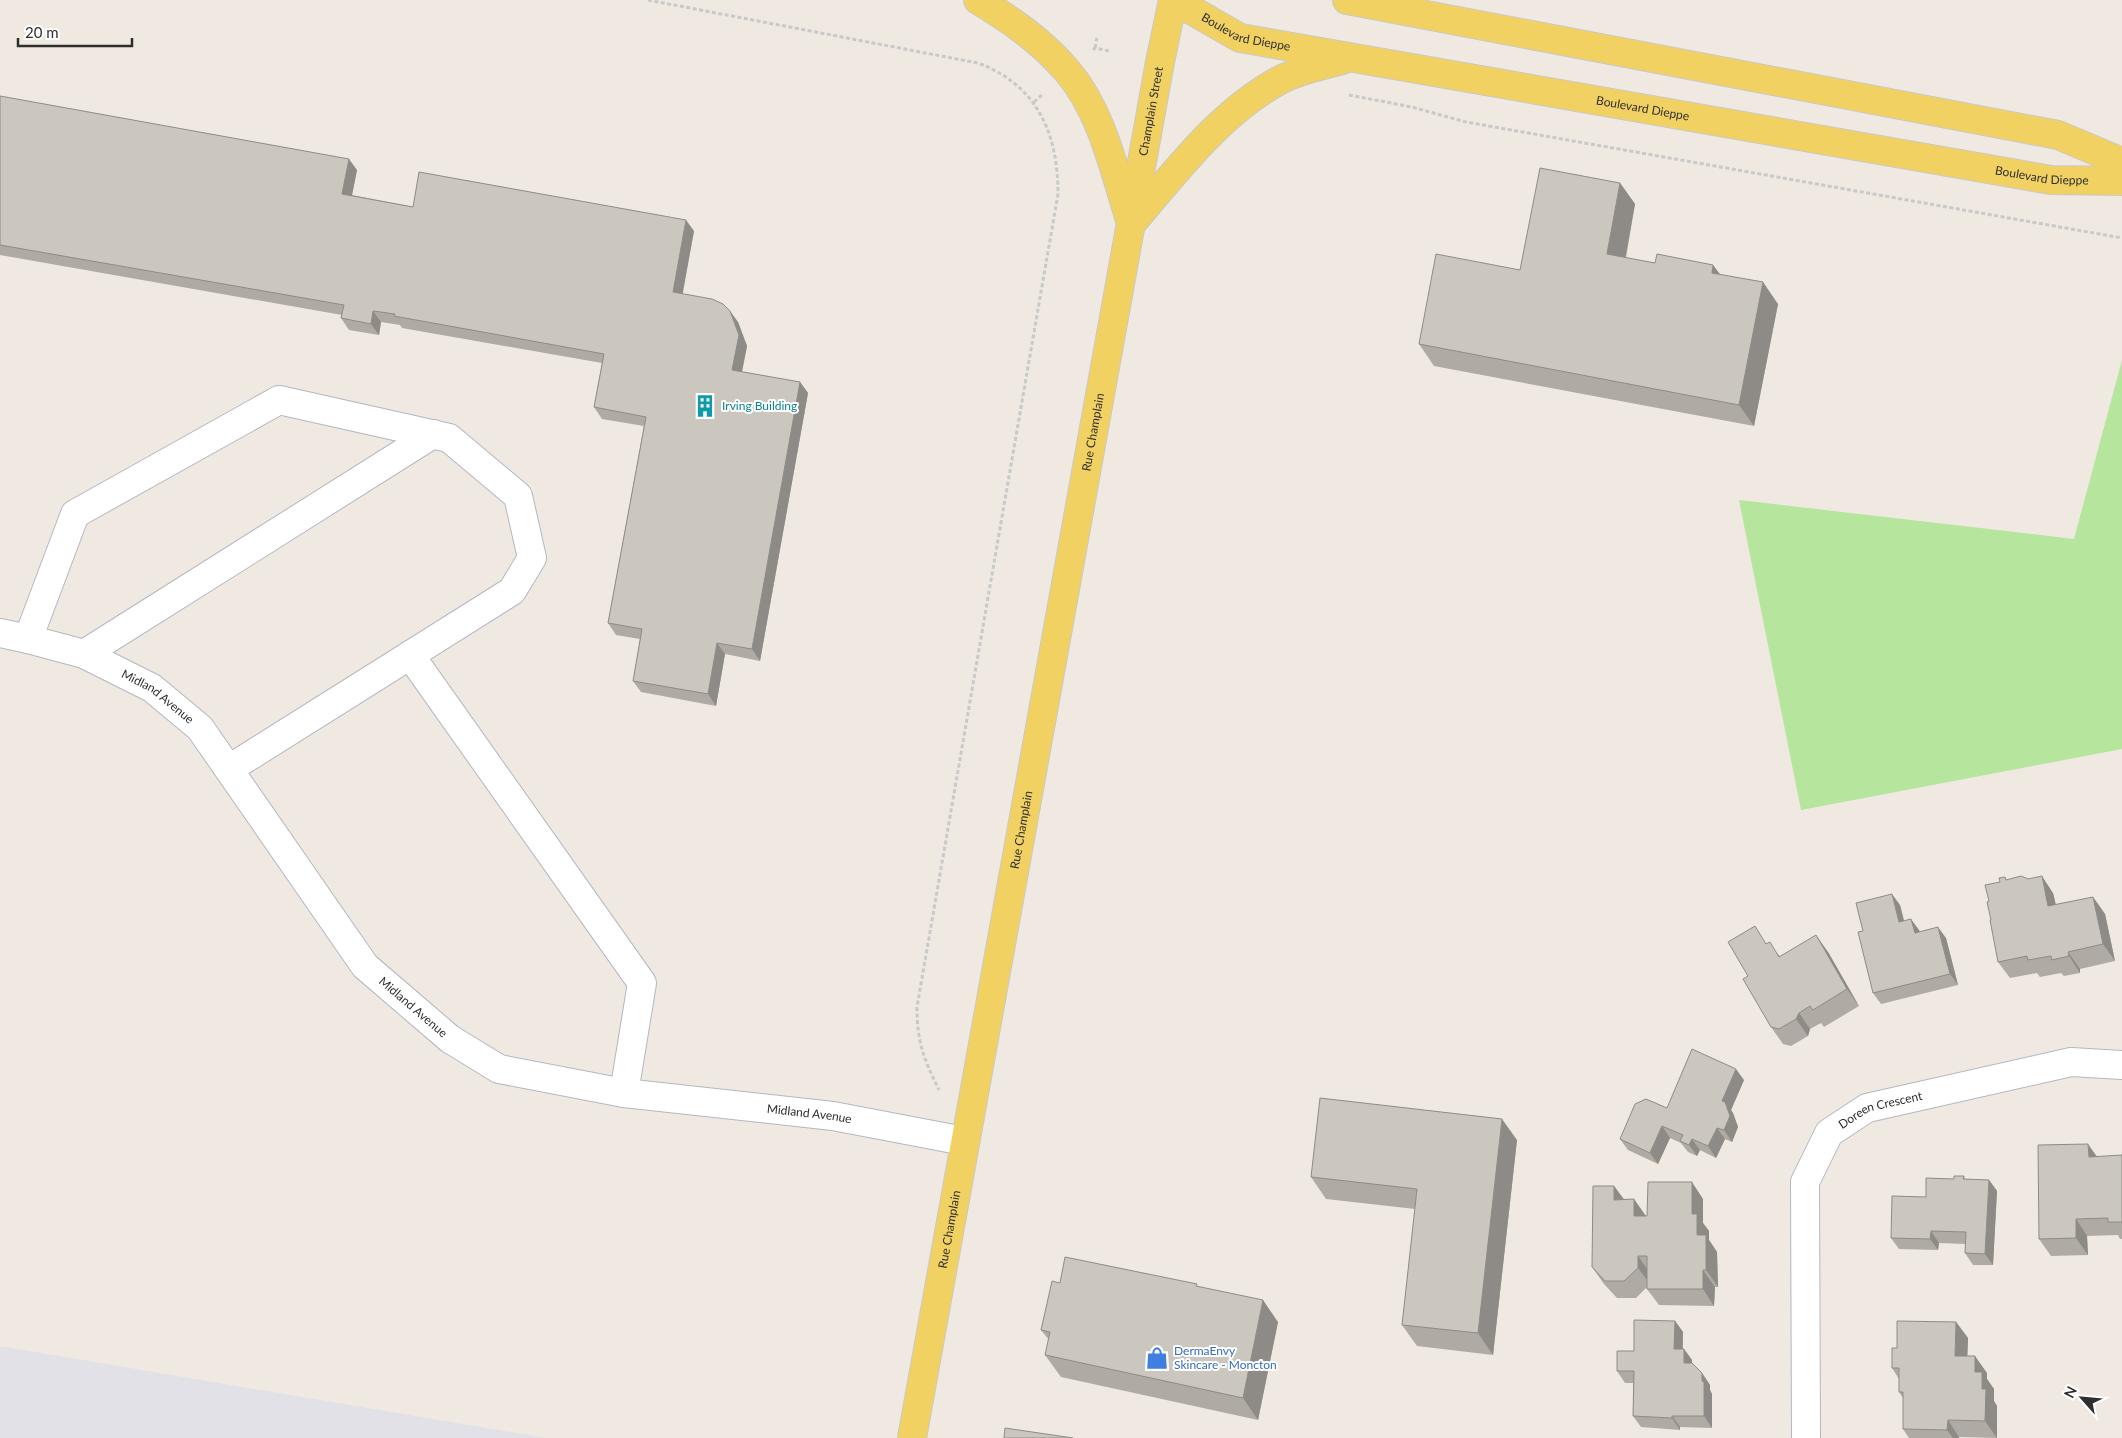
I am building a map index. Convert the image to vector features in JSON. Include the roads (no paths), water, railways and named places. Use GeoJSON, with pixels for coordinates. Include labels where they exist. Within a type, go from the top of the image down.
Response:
{"type":"FeatureCollection","features":[{"type":"Feature","properties":{"kind":"main road"},"geometry":{"type":"LineString","coordinates":[[978,0],[1027,32],[1068,72],[1078,86],[1093,111],[1105,142],[1131,224]]}},
{"type":"Feature","properties":{"kind":"main road","name":"Champlain Street"},"geometry":{"type":"LineString","coordinates":[[1131,224],[1160,62],[1174,0]]}},
{"type":"Feature","properties":{"kind":"main road","name":"Boulevard Dieppe"},"geometry":{"type":"LineString","coordinates":[[1174,0],[1240,38],[2051,180],[2122,180]]}},
{"type":"Feature","properties":{"kind":"main road"},"geometry":{"type":"LineString","coordinates":[[1359,1],[2058,136],[2122,162]]}},
{"type":"Feature","properties":{"kind":"main road"},"geometry":{"type":"LineString","coordinates":[[1131,224],[1214,130],[1246,102],[1281,79],[1352,58]]}},
{"type":"Feature","properties":{"kind":"main road","name":"Rue Champlain"},"geometry":{"type":"LineString","coordinates":[[912,1438],[964,1141],[1131,224]]}},
{"type":"Feature","properties":{"kind":"street"},"geometry":{"type":"LineString","coordinates":[[28,638],[75,514],[279,400],[449,438],[518,496],[532,558],[512,591],[229,769]]}},
{"type":"Feature","properties":{"kind":"street"},"geometry":{"type":"LineString","coordinates":[[84,654],[433,434]]}},
{"type":"Feature","properties":{"kind":"street","name":"Midland Avenue"},"geometry":{"type":"LineString","coordinates":[[0,634],[28,638],[84,654],[152,688],[200,728],[365,966],[450,1039],[499,1069],[624,1093],[833,1116],[964,1141]]}},
{"type":"Feature","properties":{"kind":"street"},"geometry":{"type":"LineString","coordinates":[[410,655],[642,983],[624,1093]]}},
{"type":"Feature","properties":{"kind":"street","name":"Doreen Crescent"},"geometry":{"type":"LineString","coordinates":[[1806,1438],[1805,1182],[1828,1133],[1866,1108],[2072,1062],[2122,1065]]}},
{"type":"Feature","properties":{"kind":"place","name":"Irving Building"},"geometry":{"type":"Point","coordinates":[705,406]}},
{"type":"Feature","properties":{"kind":"place","name":"DermaEnvy Skincare - Moncton"},"geometry":{"type":"Point","coordinates":[1157,1358]}}]}
